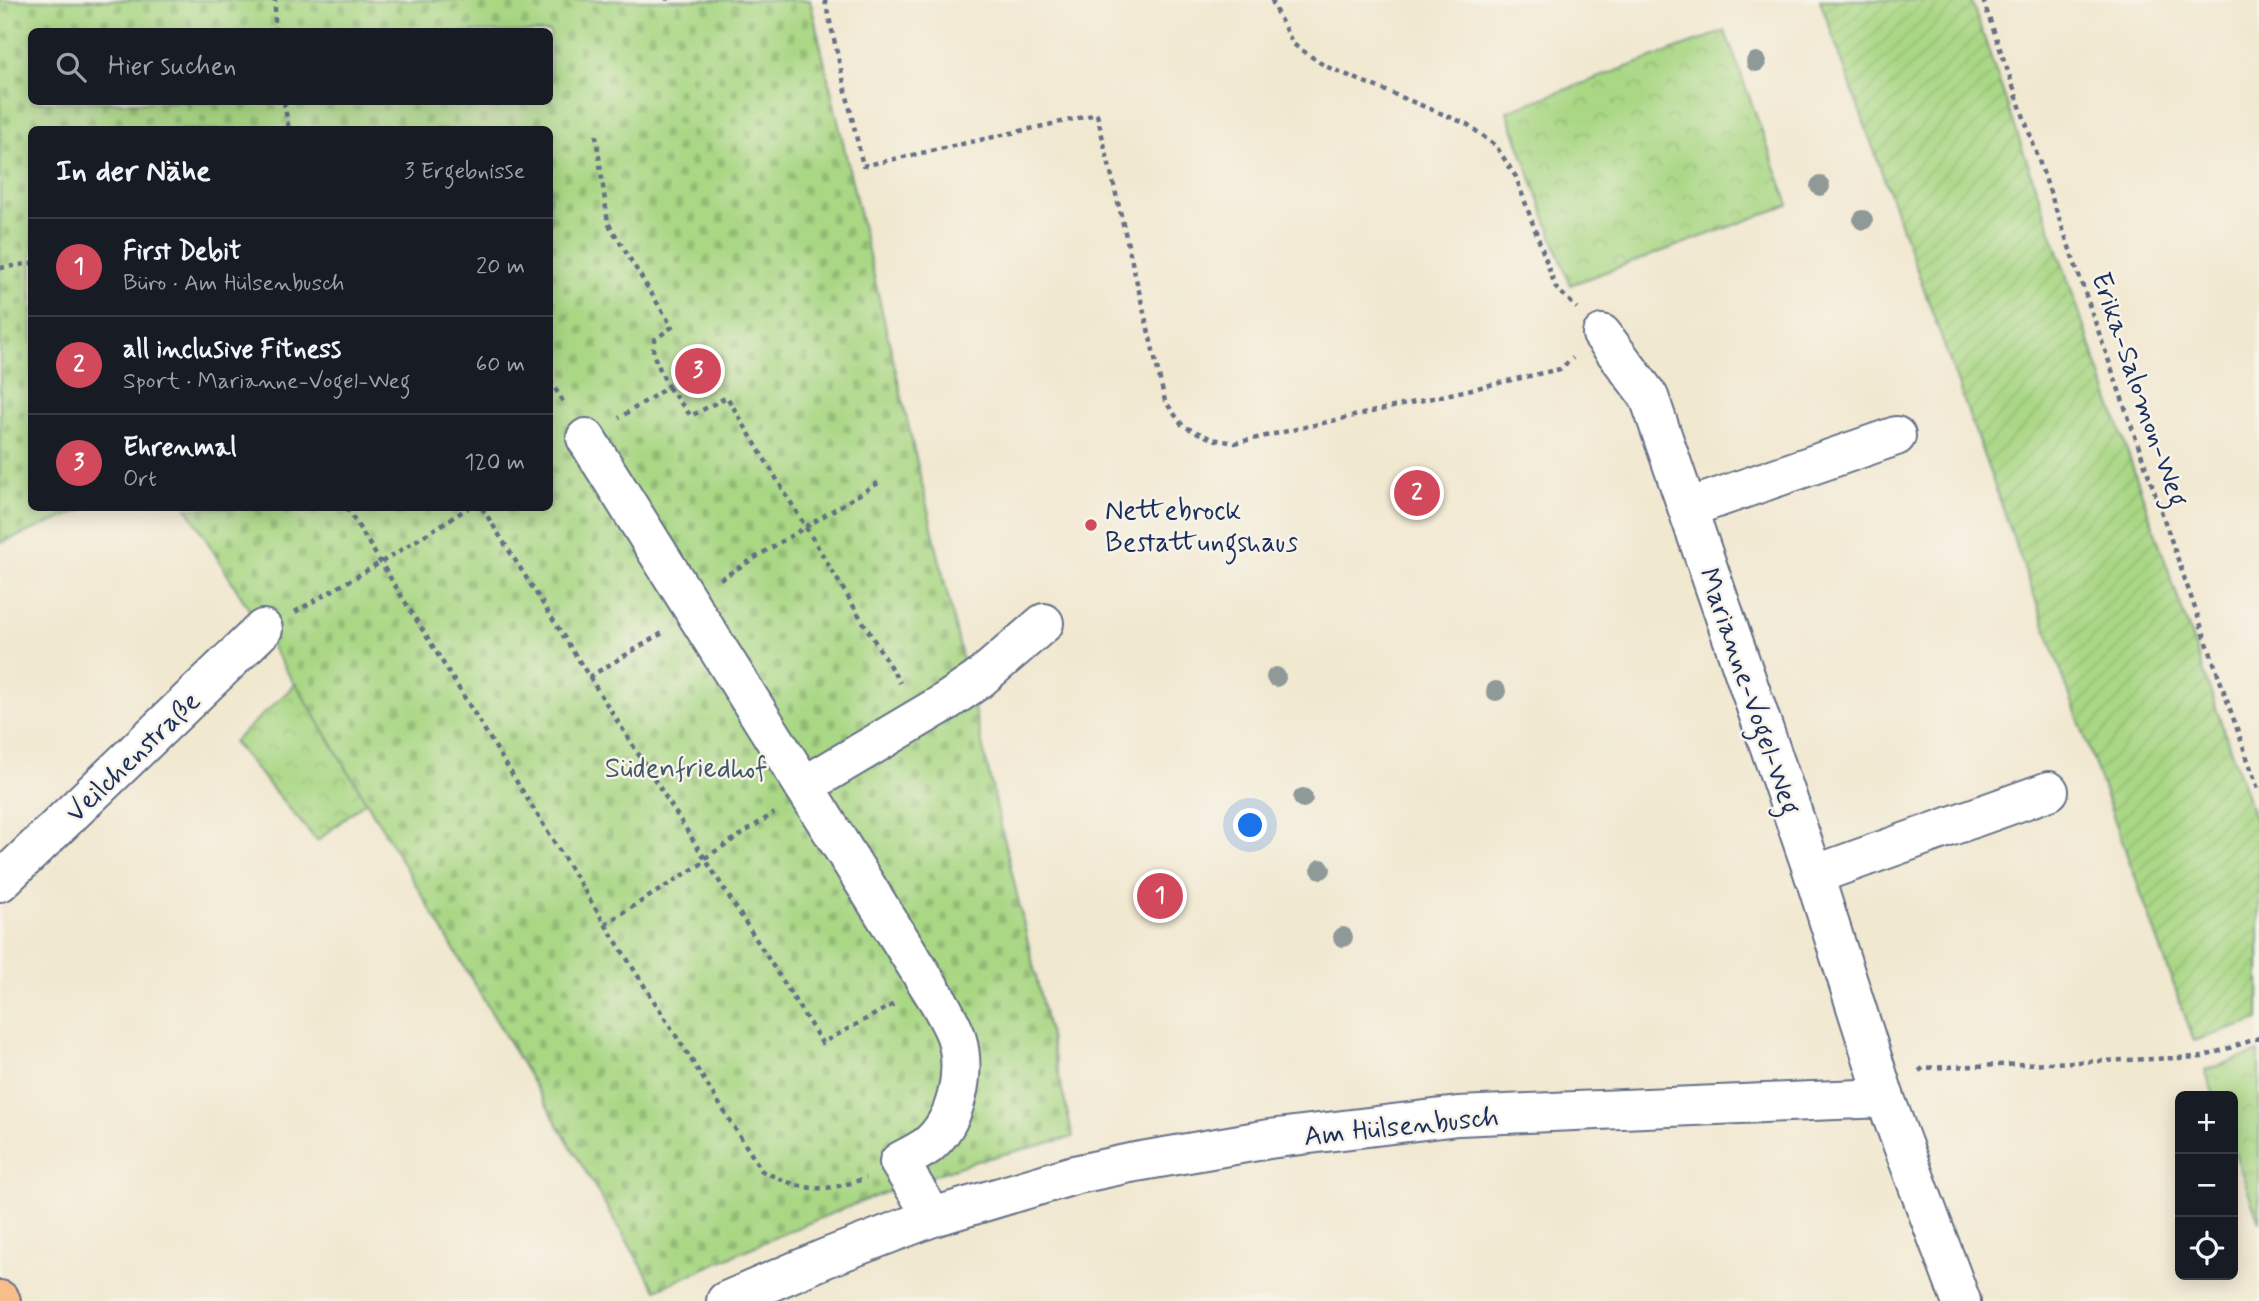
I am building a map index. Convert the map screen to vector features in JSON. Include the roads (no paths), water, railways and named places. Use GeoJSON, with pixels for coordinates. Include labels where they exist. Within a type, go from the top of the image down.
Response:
{"type":"FeatureCollection","features":[{"type":"Feature","properties":{"kind":"street","name":"Marianne-Vogel-Weg"},"geometry":{"type":"LineString","coordinates":[[1602,334],[1648,397],[1814,874],[1885,1098]]}},
{"type":"Feature","properties":{"kind":"street"},"geometry":{"type":"LineString","coordinates":[[1688,508],[1896,436]]}},
{"type":"Feature","properties":{"kind":"street"},"geometry":{"type":"LineString","coordinates":[[586,438],[928,985],[955,1035],[961,1060],[958,1094],[949,1118],[929,1144],[899,1162],[933,1217]]}},
{"type":"Feature","properties":{"kind":"street"},"geometry":{"type":"LineString","coordinates":[[805,789],[978,680],[1044,623]]}},
{"type":"Feature","properties":{"kind":"street","name":"Veilchenstraße"},"geometry":{"type":"LineString","coordinates":[[0,882],[263,629]]}},
{"type":"Feature","properties":{"kind":"street"},"geometry":{"type":"LineString","coordinates":[[1814,874],[2049,791]]}},
{"type":"Feature","properties":{"kind":"street"},"geometry":{"type":"LineString","coordinates":[[1885,1098],[1961,1301]]}},
{"type":"Feature","properties":{"kind":"street","name":"Am Hülsenbusch"},"geometry":{"type":"LineString","coordinates":[[726,1301],[826,1258],[933,1217],[1074,1175],[1269,1139],[1458,1116],[1885,1098]]}},
{"type":"Feature","properties":{"kind":"place","name":"Ehrenmal"},"geometry":{"type":"Point","coordinates":[698,371]}},
{"type":"Feature","properties":{"kind":"place","name":"all inclusive Fitness"},"geometry":{"type":"Point","coordinates":[1417,493]}},
{"type":"Feature","properties":{"kind":"place","name":"Nettebrock Bestattungshaus"},"geometry":{"type":"Point","coordinates":[1091,525]}},
{"type":"Feature","properties":{"kind":"place","name":"First Debit"},"geometry":{"type":"Point","coordinates":[1160,896]}},
{"type":"Feature","properties":{"kind":"park label","name":"Südenfriedhof"},"geometry":{"type":"Point","coordinates":[686,767]}}]}
